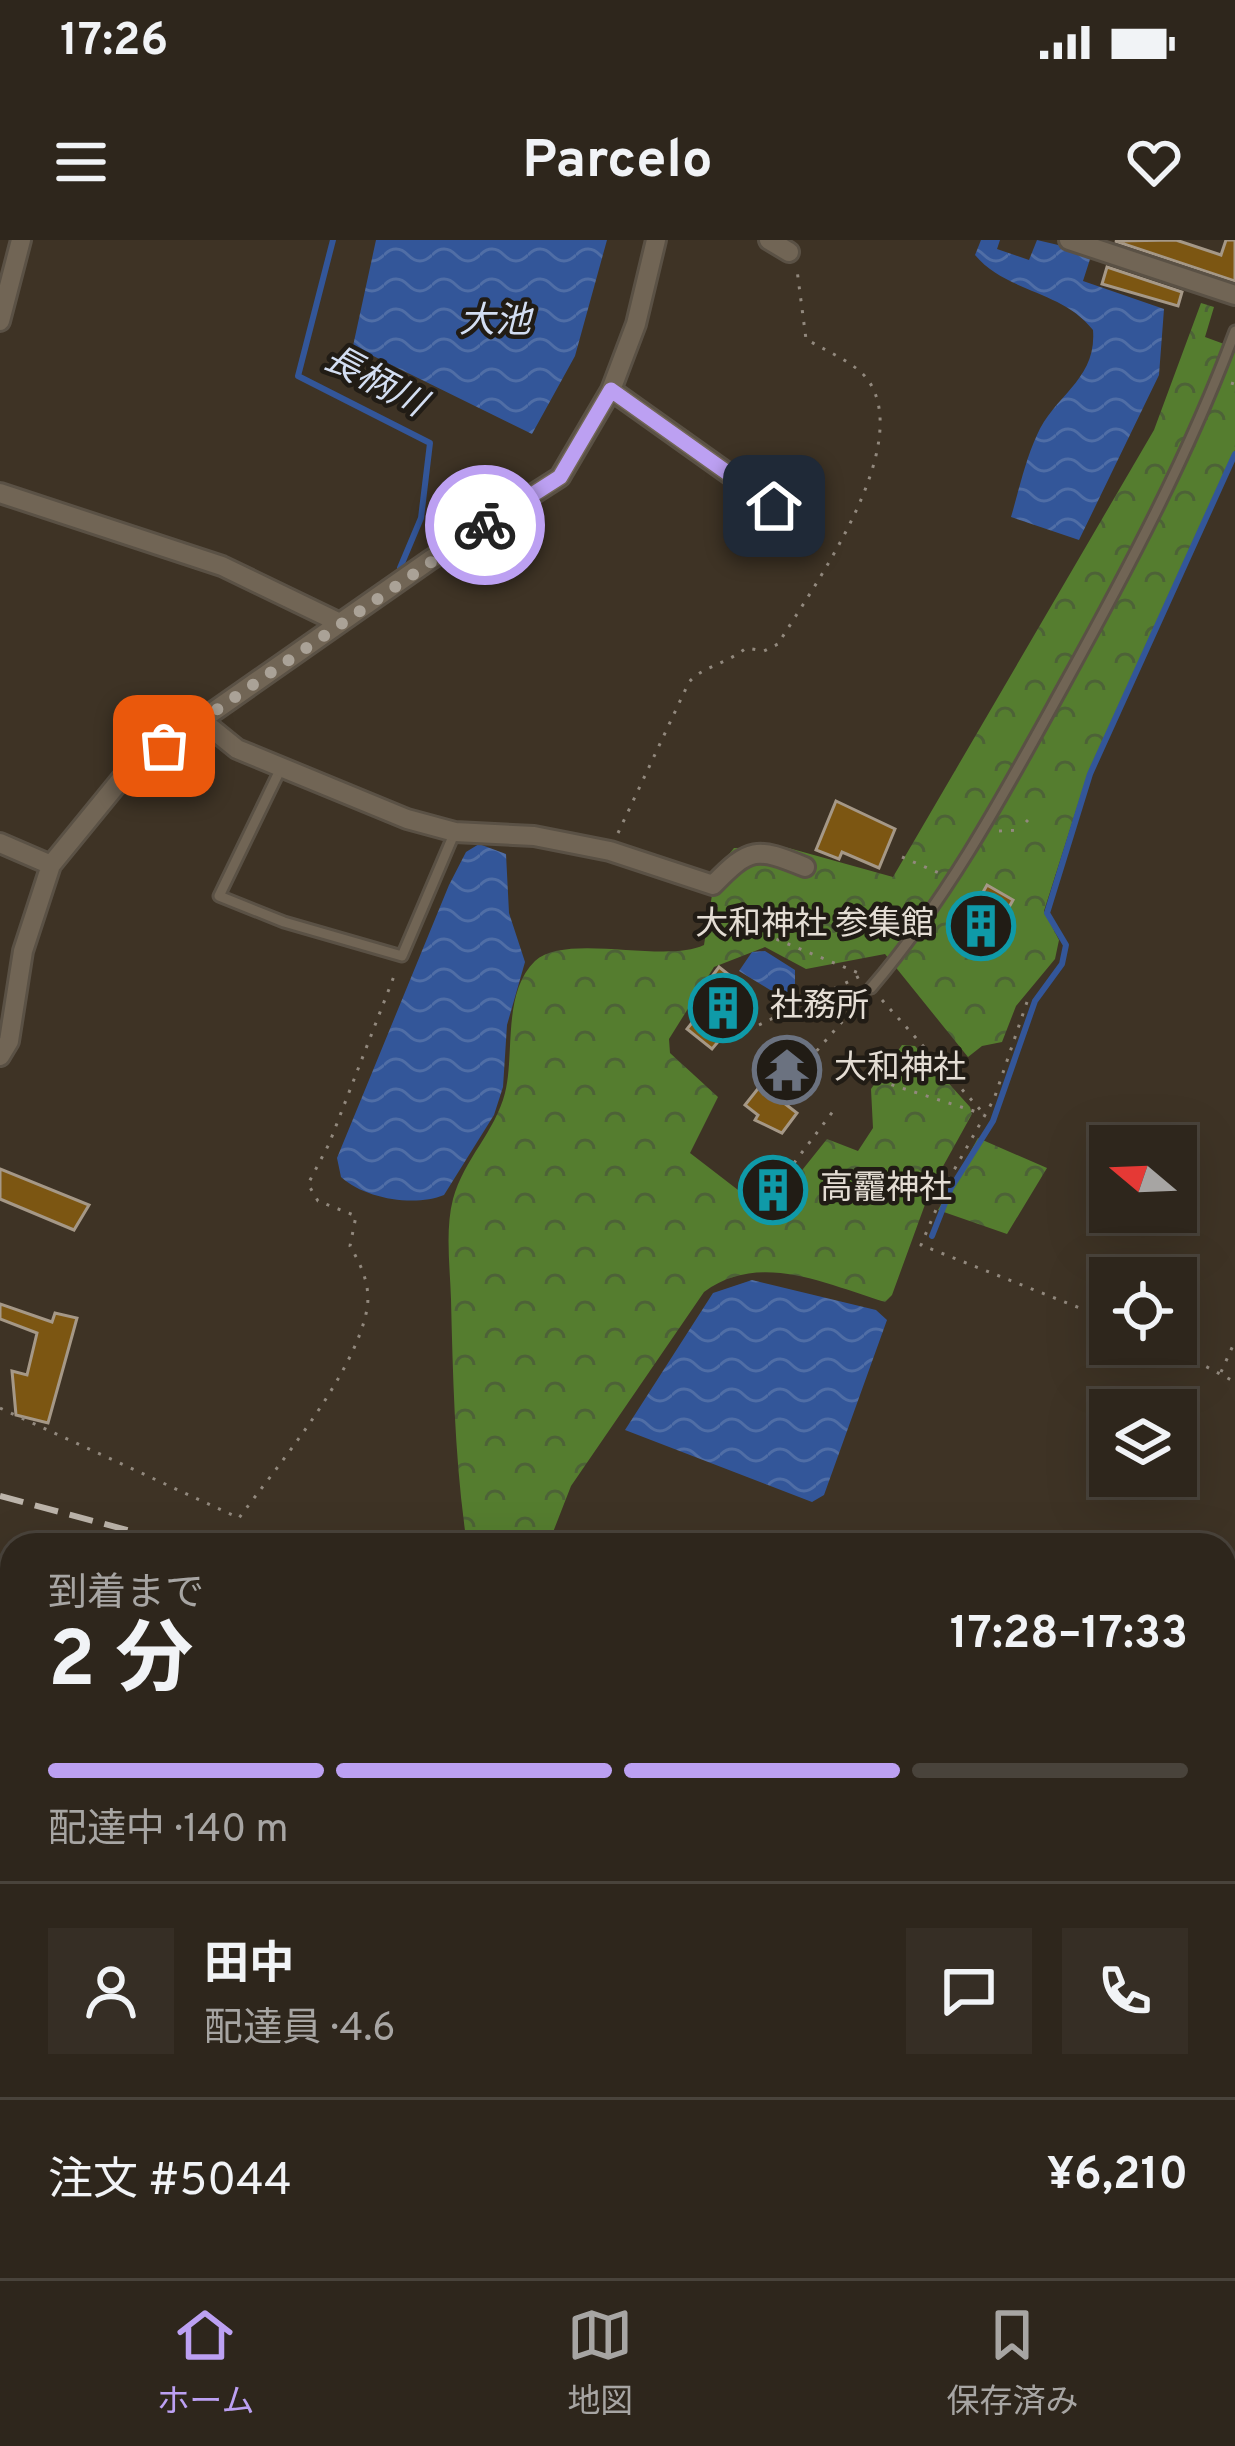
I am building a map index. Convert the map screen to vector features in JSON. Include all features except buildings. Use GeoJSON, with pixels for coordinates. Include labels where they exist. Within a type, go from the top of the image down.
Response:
{"type":"FeatureCollection","features":[{"type":"Feature","properties":{"kind":"street"},"geometry":{"type":"LineString","coordinates":[[0,321],[21,240]]}},
{"type":"Feature","properties":{"kind":"street"},"geometry":{"type":"LineString","coordinates":[[0,1057],[9,1041],[23,951],[51,865],[127,772],[560,477],[611,390],[636,324],[656,240]]}},
{"type":"Feature","properties":{"kind":"street"},"geometry":{"type":"LineString","coordinates":[[769,240],[789,251]]}},
{"type":"Feature","properties":{"kind":"street"},"geometry":{"type":"LineString","coordinates":[[1069,240],[1235,295]]}},
{"type":"Feature","properties":{"kind":"street"},"geometry":{"type":"LineString","coordinates":[[611,390],[774,506]]}},
{"type":"Feature","properties":{"kind":"street"},"geometry":{"type":"LineString","coordinates":[[0,494],[222,566],[340,623]]}},
{"type":"Feature","properties":{"kind":"street"},"geometry":{"type":"LineString","coordinates":[[200,719],[237,749],[284,764],[407,819],[455,832],[534,836],[610,851],[713,884],[742,855],[767,851],[805,867]]}},
{"type":"Feature","properties":{"kind":"street"},"geometry":{"type":"LineString","coordinates":[[0,843],[51,865]]}},
{"type":"Feature","properties":{"kind":"lane"},"geometry":{"type":"LineString","coordinates":[[871,988],[986,827],[1158,512],[1235,331]]}},
{"type":"Feature","properties":{"kind":"lane"},"geometry":{"type":"LineString","coordinates":[[284,764],[248,838],[239,844],[219,896],[284,922],[402,956],[455,832]]}},
{"type":"Feature","properties":{"kind":"path"},"geometry":{"type":"LineString","coordinates":[[610,851],[689,682],[698,672],[724,666],[746,648],[764,651],[778,644],[855,520],[875,466],[877,404],[868,380],[806,339],[789,251]]}},
{"type":"Feature","properties":{"kind":"path"},"geometry":{"type":"LineString","coordinates":[[986,827],[1011,834],[1023,830]]}},
{"type":"Feature","properties":{"kind":"path"},"geometry":{"type":"LineString","coordinates":[[902,857],[952,879]]}},
{"type":"Feature","properties":{"kind":"path"},"geometry":{"type":"LineString","coordinates":[[713,884],[716,908],[725,918],[862,975],[985,1115]]}},
{"type":"Feature","properties":{"kind":"path"},"geometry":{"type":"LineString","coordinates":[[0,1408],[238,1518],[326,1401],[367,1309],[365,1273],[350,1246],[356,1216],[318,1201],[308,1184],[329,1144],[402,956]]}},
{"type":"Feature","properties":{"kind":"path"},"geometry":{"type":"LineString","coordinates":[[759,1025],[862,975]]}},
{"type":"Feature","properties":{"kind":"path"},"geometry":{"type":"LineString","coordinates":[[793,1078],[871,988]]}},
{"type":"Feature","properties":{"kind":"path"},"geometry":{"type":"LineString","coordinates":[[1028,1002],[985,1115],[949,1179],[922,1245],[1089,1312]]}},
{"type":"Feature","properties":{"kind":"path"},"geometry":{"type":"LineString","coordinates":[[880,1082],[985,1115]]}},
{"type":"Feature","properties":{"kind":"path"},"geometry":{"type":"LineString","coordinates":[[794,1162],[837,1106]]}},
{"type":"Feature","properties":{"kind":"path"},"geometry":{"type":"LineString","coordinates":[[1220,1373],[1235,1341]]}},
{"type":"Feature","properties":{"kind":"path"},"geometry":{"type":"LineString","coordinates":[[1197,1361],[1235,1382]]}},
{"type":"Feature","properties":{"kind":"green space"},"geometry":{"type":"Polygon","coordinates":[[[1201,303],[1214,307],[1205,337],[1235,348],[1235,450],[1088,773],[1044,911],[1059,940],[1055,959],[1016,1006],[1002,1042],[982,1046],[968,1057],[885,954],[806,969],[765,947],[714,967],[669,1039],[670,1053],[718,1097],[690,1153],[764,1210],[771,1209],[827,1139],[858,1151],[873,1128],[871,1089],[902,1045],[915,1046],[970,1107],[972,1114],[931,1188],[892,1295],[885,1302],[816,1280],[770,1272],[725,1280],[704,1292],[571,1486],[553,1533],[466,1533],[455,1422],[449,1223],[464,1171],[505,1093],[514,1007],[525,974],[535,961],[569,949],[666,951],[704,945],[716,870],[734,848],[785,847],[893,877],[1154,430],[1201,303]]]}},
{"type":"Feature","properties":{"kind":"green space"},"geometry":{"type":"Polygon","coordinates":[[[978,1138],[1047,1168],[1007,1234],[938,1210],[978,1138]]]}},
{"type":"Feature","properties":{"kind":"water","name":"大池"},"geometry":{"type":"Polygon","coordinates":[[[376,240],[607,240],[575,356],[532,434],[353,346],[376,240]]]}},
{"type":"Feature","properties":{"kind":"water"},"geometry":{"type":"Polygon","coordinates":[[[981,240],[1000,240],[997,249],[1029,260],[1037,240],[1092,253],[1083,281],[1164,309],[1159,375],[1079,540],[1011,517],[1037,435],[1082,375],[1093,330],[1066,307],[988,267],[975,255],[981,240]]]}},
{"type":"Feature","properties":{"kind":"water"},"geometry":{"type":"Polygon","coordinates":[[[479,844],[506,854],[509,913],[525,962],[507,1025],[503,1087],[494,1115],[444,1195],[419,1200],[376,1196],[341,1177],[337,1158],[449,885],[466,852],[479,844]]]}},
{"type":"Feature","properties":{"kind":"water"},"geometry":{"type":"Polygon","coordinates":[[[765,951],[795,970],[795,987],[785,999],[739,971],[752,952],[765,951]]]}},
{"type":"Feature","properties":{"kind":"water"},"geometry":{"type":"Polygon","coordinates":[[[752,1280],[876,1310],[887,1320],[824,1495],[812,1502],[625,1430],[713,1293],[752,1280]]]}},
{"type":"Feature","properties":{"kind":"waterway","name":"長柄川"},"geometry":{"type":"LineString","coordinates":[[333,240],[298,376],[430,443],[421,518],[400,568]]}},
{"type":"Feature","properties":{"kind":"waterway"},"geometry":{"type":"LineString","coordinates":[[932,1236],[951,1188],[993,1121],[1035,1001],[1062,964],[1066,945],[1047,913],[1090,774],[1235,454]]}},
{"type":"Feature","properties":{"kind":"railway"},"geometry":{"type":"LineString","coordinates":[[0,1496],[138,1533]]}},
{"type":"Feature","properties":{"kind":"way so far"},"geometry":{"type":"LineString","coordinates":[[164,746],[485,525]]}},
{"type":"Feature","properties":{"kind":"place","name":"大和神社 参集館"},"geometry":{"type":"Point","coordinates":[981,926]}},
{"type":"Feature","properties":{"kind":"place","name":"社務所"},"geometry":{"type":"Point","coordinates":[723,1008]}},
{"type":"Feature","properties":{"kind":"place","name":"大和神社"},"geometry":{"type":"Point","coordinates":[787,1070]}},
{"type":"Feature","properties":{"kind":"place","name":"高龗神社"},"geometry":{"type":"Point","coordinates":[773,1190]}},
{"type":"Feature","properties":{"kind":"route"},"geometry":{"type":"LineString","coordinates":[[485,525],[560,477],[611,390],[774,506]]}}]}
